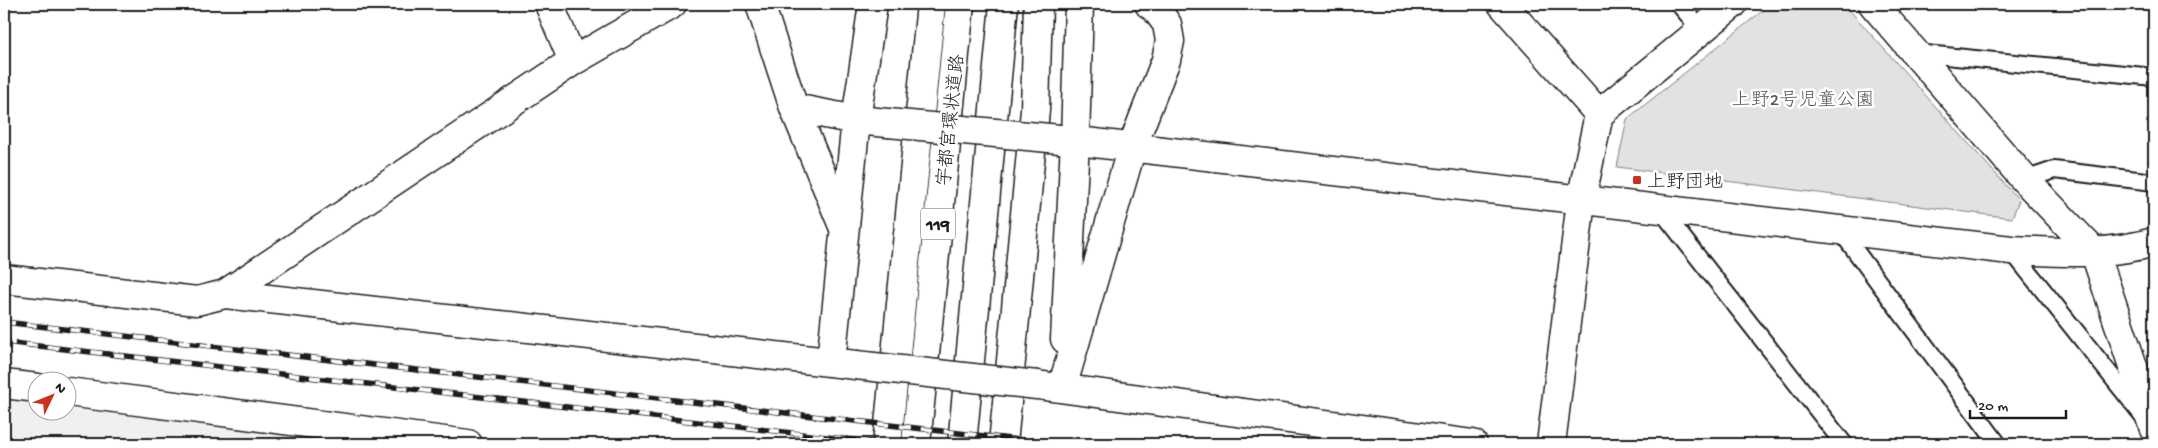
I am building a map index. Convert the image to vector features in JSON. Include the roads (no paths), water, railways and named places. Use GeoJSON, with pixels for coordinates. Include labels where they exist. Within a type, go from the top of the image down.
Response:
{"type":"FeatureCollection","features":[{"type":"Feature","properties":{"kind":"main road"},"geometry":{"type":"LineString","coordinates":[[549,4],[573,62]]}},
{"type":"Feature","properties":{"kind":"main road"},"geometry":{"type":"LineString","coordinates":[[4,278],[197,301],[225,294],[573,62],[672,4]]}},
{"type":"Feature","properties":{"kind":"main road"},"geometry":{"type":"LineString","coordinates":[[760,4],[794,108],[844,230]]}},
{"type":"Feature","properties":{"kind":"main road"},"geometry":{"type":"LineString","coordinates":[[843,364],[844,230],[856,120],[873,4]]}},
{"type":"Feature","properties":{"kind":"main road"},"geometry":{"type":"LineString","coordinates":[[887,444],[930,4]]}},
{"type":"Feature","properties":{"kind":"main road","name":"宇都宮環状道路"},"geometry":{"type":"LineString","coordinates":[[916,444],[960,4]]}},
{"type":"Feature","properties":{"kind":"main road","name":"119"},"geometry":{"type":"LineString","coordinates":[[962,444],[1004,4]]}},
{"type":"Feature","properties":{"kind":"main road"},"geometry":{"type":"LineString","coordinates":[[1003,444],[1035,110],[1038,4]]}},
{"type":"Feature","properties":{"kind":"main road"},"geometry":{"type":"LineString","coordinates":[[1050,387],[1079,4]]}},
{"type":"Feature","properties":{"kind":"main road"},"geometry":{"type":"LineString","coordinates":[[1050,387],[1132,148],[1166,60],[1170,41],[1167,24],[1149,4]]}},
{"type":"Feature","properties":{"kind":"main road"},"geometry":{"type":"LineString","coordinates":[[1502,4],[1599,114]]}},
{"type":"Feature","properties":{"kind":"main road"},"geometry":{"type":"LineString","coordinates":[[1544,444],[1552,444],[1581,201],[1599,114],[1733,4]]}},
{"type":"Feature","properties":{"kind":"main road"},"geometry":{"type":"LineString","coordinates":[[1874,4],[2025,180],[2095,253],[2154,430]]}},
{"type":"Feature","properties":{"kind":"main road"},"geometry":{"type":"LineString","coordinates":[[794,108],[856,120],[1068,140],[2012,250],[2095,253],[2136,247],[2154,242]]}},
{"type":"Feature","properties":{"kind":"main road"},"geometry":{"type":"LineString","coordinates":[[225,294],[1050,387],[1473,444]]}},
{"type":"Feature","properties":{"kind":"main road"},"geometry":{"type":"LineString","coordinates":[[4,384],[28,387]]}},
{"type":"Feature","properties":{"kind":"main road"},"geometry":{"type":"LineString","coordinates":[[78,393],[468,444]]}},
{"type":"Feature","properties":{"kind":"lane"},"geometry":{"type":"LineString","coordinates":[[1679,4],[1701,30]]}},
{"type":"Feature","properties":{"kind":"lane"},"geometry":{"type":"LineString","coordinates":[[1916,53],[2154,77]]}},
{"type":"Feature","properties":{"kind":"lane"},"geometry":{"type":"LineString","coordinates":[[2025,180],[2054,170],[2154,182]]}},
{"type":"Feature","properties":{"kind":"lane"},"geometry":{"type":"LineString","coordinates":[[1661,210],[1844,444]]}},
{"type":"Feature","properties":{"kind":"lane"},"geometry":{"type":"LineString","coordinates":[[1840,230],[1998,444]]}},
{"type":"Feature","properties":{"kind":"lane"},"geometry":{"type":"LineString","coordinates":[[2012,250],[2154,430]]}},
{"type":"Feature","properties":{"kind":"railway"},"geometry":{"type":"LineString","coordinates":[[4,322],[1053,444]]}},
{"type":"Feature","properties":{"kind":"railway"},"geometry":{"type":"LineString","coordinates":[[4,342],[888,444]]}},
{"type":"Feature","properties":{"kind":"place","name":"上野団地"},"geometry":{"type":"Point","coordinates":[1637,180]}},
{"type":"Feature","properties":{"kind":"park label","name":"上野2号児童公園"},"geometry":{"type":"Point","coordinates":[1803,98]}}]}
